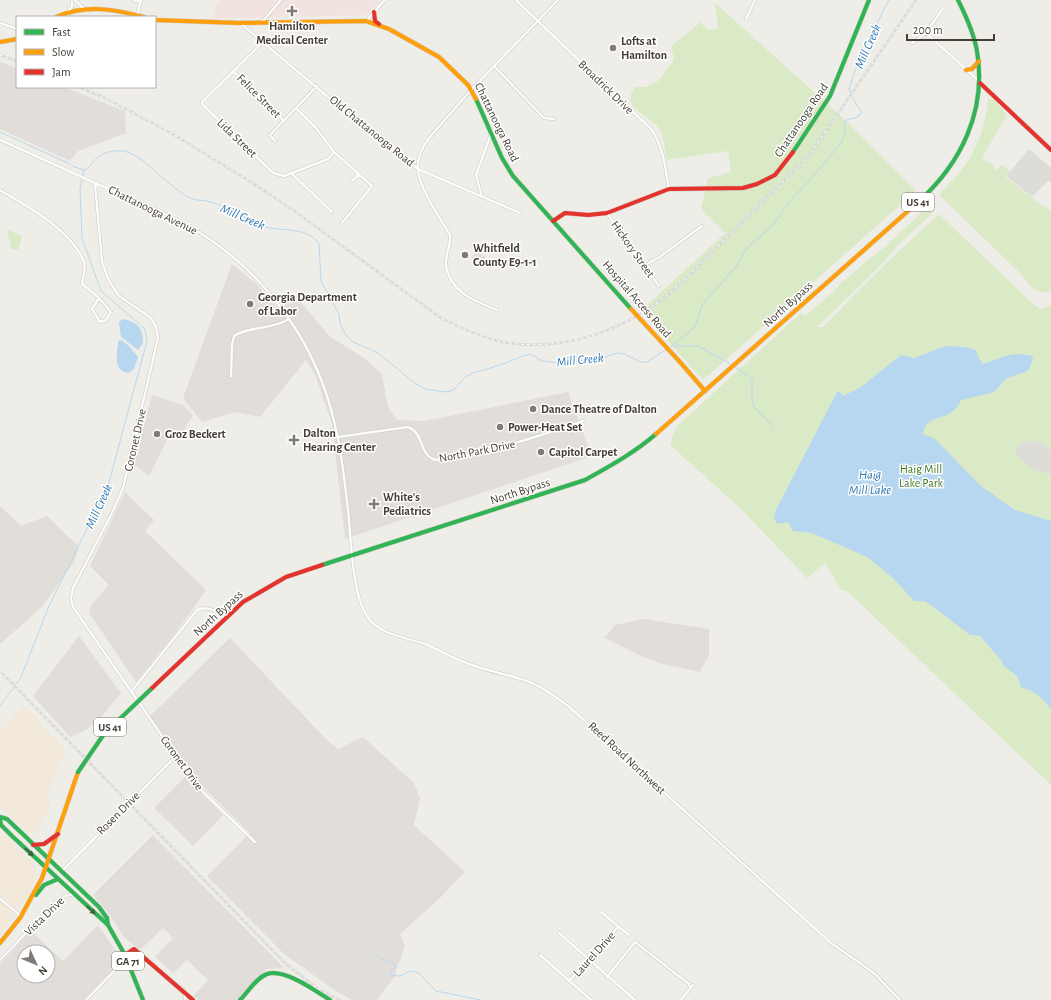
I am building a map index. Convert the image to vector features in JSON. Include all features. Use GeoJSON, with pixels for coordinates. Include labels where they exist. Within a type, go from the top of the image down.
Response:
{"type":"FeatureCollection","features":[{"type":"Feature","properties":{"kind":"main road","name":"Chattanooga Road"},"geometry":{"type":"LineString","coordinates":[[156,20],[240,23],[366,21],[402,34],[439,57],[453,69],[471,90],[502,158],[513,176],[553,221],[565,213],[588,214],[607,212],[669,189],[743,188],[757,184],[775,175],[795,150],[830,96],[869,0]]}},
{"type":"Feature","properties":{"kind":"main road","name":"North Bypass"},"geometry":{"type":"LineString","coordinates":[[0,943],[32,900],[50,861],[69,795],[78,772],[104,734],[224,618],[258,592],[286,577],[585,480],[621,460],[642,446],[932,190],[948,172],[970,135],[975,119],[980,83],[979,61],[974,38],[958,0]]}},
{"type":"Feature","properties":{"kind":"main road"},"geometry":{"type":"LineString","coordinates":[[58,16],[83,8],[105,7],[140,16]]}},
{"type":"Feature","properties":{"kind":"main road"},"geometry":{"type":"LineString","coordinates":[[374,12],[375,20],[382,26]]}},
{"type":"Feature","properties":{"kind":"main road"},"geometry":{"type":"LineString","coordinates":[[0,42],[16,38]]}},
{"type":"Feature","properties":{"kind":"main road"},"geometry":{"type":"LineString","coordinates":[[966,70],[972,69],[979,61]]}},
{"type":"Feature","properties":{"kind":"main road"},"geometry":{"type":"LineString","coordinates":[[980,83],[1051,150]]}},
{"type":"Feature","properties":{"kind":"main road","name":"Hospital Access Road"},"geometry":{"type":"LineString","coordinates":[[553,221],[705,391]]}},
{"type":"Feature","properties":{"kind":"main road"},"geometry":{"type":"LineString","coordinates":[[46,869],[1,826],[0,819],[7,819],[50,861]]}},
{"type":"Feature","properties":{"kind":"main road"},"geometry":{"type":"LineString","coordinates":[[33,845],[41,845],[46,843],[58,834]]}},
{"type":"Feature","properties":{"kind":"main road","name":"GA 71"},"geometry":{"type":"LineString","coordinates":[[50,861],[99,907],[107,918],[108,925]]}},
{"type":"Feature","properties":{"kind":"main road","name":"GA 71"},"geometry":{"type":"LineString","coordinates":[[46,869],[108,925],[126,955],[143,1000]]}},
{"type":"Feature","properties":{"kind":"main road"},"geometry":{"type":"LineString","coordinates":[[32,900],[44,885],[58,880]]}},
{"type":"Feature","properties":{"kind":"main road"},"geometry":{"type":"LineString","coordinates":[[126,955],[134,949],[193,1000]]}},
{"type":"Feature","properties":{"kind":"main road"},"geometry":{"type":"LineString","coordinates":[[240,1000],[260,979],[268,974],[278,973],[330,1000]]}},
{"type":"Feature","properties":{"kind":"street"},"geometry":{"type":"LineString","coordinates":[[68,12],[72,6],[72,0]]}},
{"type":"Feature","properties":{"kind":"street"},"geometry":{"type":"LineString","coordinates":[[76,0],[83,8]]}},
{"type":"Feature","properties":{"kind":"street"},"geometry":{"type":"LineString","coordinates":[[134,0],[141,1],[137,15]]}},
{"type":"Feature","properties":{"kind":"street"},"geometry":{"type":"LineString","coordinates":[[262,22],[281,0]]}},
{"type":"Feature","properties":{"kind":"street"},"geometry":{"type":"LineString","coordinates":[[366,21],[385,0]]}},
{"type":"Feature","properties":{"kind":"street","name":"Broadrick Drive"},"geometry":{"type":"LineString","coordinates":[[516,0],[652,129],[659,140],[663,151],[669,189]]}},
{"type":"Feature","properties":{"kind":"street"},"geometry":{"type":"LineString","coordinates":[[497,310],[463,295],[452,281],[446,266],[451,245],[450,235],[420,179],[418,169],[424,145],[471,90],[558,0]]}},
{"type":"Feature","properties":{"kind":"street"},"geometry":{"type":"LineString","coordinates":[[746,18],[755,0]]}},
{"type":"Feature","properties":{"kind":"street"},"geometry":{"type":"LineString","coordinates":[[912,43],[926,33],[943,8]]}},
{"type":"Feature","properties":{"kind":"street"},"geometry":{"type":"LineString","coordinates":[[0,23],[16,29]]}},
{"type":"Feature","properties":{"kind":"street","name":"Old Chattanooga Road"},"geometry":{"type":"LineString","coordinates":[[240,23],[317,86],[384,144],[418,169],[520,213]]}},
{"type":"Feature","properties":{"kind":"street"},"geometry":{"type":"LineString","coordinates":[[926,33],[980,83]]}},
{"type":"Feature","properties":{"kind":"street"},"geometry":{"type":"LineString","coordinates":[[233,71],[263,42]]}},
{"type":"Feature","properties":{"kind":"street"},"geometry":{"type":"LineString","coordinates":[[495,66],[544,118],[554,119]]}},
{"type":"Feature","properties":{"kind":"street","name":"Lida Street"},"geometry":{"type":"LineString","coordinates":[[233,71],[202,102],[203,106],[273,173],[284,176],[291,173]]}},
{"type":"Feature","properties":{"kind":"street","name":"Felice Street"},"geometry":{"type":"LineString","coordinates":[[233,71],[284,121]]}},
{"type":"Feature","properties":{"kind":"street"},"geometry":{"type":"LineString","coordinates":[[275,141],[270,136],[317,86]]}},
{"type":"Feature","properties":{"kind":"street"},"geometry":{"type":"LineString","coordinates":[[296,108],[315,127],[334,152],[372,186],[342,223]]}},
{"type":"Feature","properties":{"kind":"street"},"geometry":{"type":"LineString","coordinates":[[482,197],[476,176],[491,133]]}},
{"type":"Feature","properties":{"kind":"street"},"geometry":{"type":"LineString","coordinates":[[0,140],[95,183]]}},
{"type":"Feature","properties":{"kind":"street"},"geometry":{"type":"LineString","coordinates":[[332,212],[291,173],[328,159],[334,152]]}},
{"type":"Feature","properties":{"kind":"street"},"geometry":{"type":"LineString","coordinates":[[352,181],[359,174]]}},
{"type":"Feature","properties":{"kind":"street","name":"Chattanooga Avenue"},"geometry":{"type":"LineString","coordinates":[[95,183],[172,218],[209,239],[233,258],[259,282],[289,319],[318,372],[330,406],[338,438],[353,555]]}},
{"type":"Feature","properties":{"kind":"street","name":"Coronet Drive"},"geometry":{"type":"LineString","coordinates":[[95,183],[102,262],[109,281],[119,296],[150,317],[156,327],[158,338],[123,488],[113,511],[73,588],[71,599],[76,614],[176,756],[204,793],[255,842]]}},
{"type":"Feature","properties":{"kind":"street"},"geometry":{"type":"LineString","coordinates":[[0,190],[52,223],[76,248],[84,264],[82,284],[99,298],[111,312],[106,320],[100,322],[92,310],[99,298]]}},
{"type":"Feature","properties":{"kind":"street","name":"Hickory Street"},"geometry":{"type":"LineString","coordinates":[[607,212],[659,286]]}},
{"type":"Feature","properties":{"kind":"street"},"geometry":{"type":"LineString","coordinates":[[644,266],[658,258],[702,226]]}},
{"type":"Feature","properties":{"kind":"street"},"geometry":{"type":"LineString","coordinates":[[231,376],[232,345],[234,336],[242,332],[274,327],[289,319]]}},
{"type":"Feature","properties":{"kind":"street","name":"North Park Drive"},"geometry":{"type":"LineString","coordinates":[[338,438],[408,427],[418,434],[428,456],[440,460],[511,445],[583,421]]}},
{"type":"Feature","properties":{"kind":"street","name":"Reed Road Northwest"},"geometry":{"type":"LineString","coordinates":[[353,555],[357,588],[362,608],[377,627],[392,634],[425,644],[475,666],[527,681],[549,692],[567,705],[831,942],[874,973],[900,1000]]}},
{"type":"Feature","properties":{"kind":"street"},"geometry":{"type":"LineString","coordinates":[[131,692],[197,610],[209,608],[218,612],[224,618]]}},
{"type":"Feature","properties":{"kind":"street","name":"Rosen Drive"},"geometry":{"type":"LineString","coordinates":[[61,871],[176,756]]}},
{"type":"Feature","properties":{"kind":"street","name":"Vista Drive"},"geometry":{"type":"LineString","coordinates":[[0,960],[56,902],[64,896],[74,894]]}},
{"type":"Feature","properties":{"kind":"street"},"geometry":{"type":"LineString","coordinates":[[0,899],[21,916]]}},
{"type":"Feature","properties":{"kind":"street"},"geometry":{"type":"LineString","coordinates":[[600,912],[629,935]]}},
{"type":"Feature","properties":{"kind":"street","name":"Laurel Drive"},"geometry":{"type":"LineString","coordinates":[[569,981],[618,927]]}},
{"type":"Feature","properties":{"kind":"street"},"geometry":{"type":"LineString","coordinates":[[558,934],[635,1000]]}},
{"type":"Feature","properties":{"kind":"street"},"geometry":{"type":"LineString","coordinates":[[608,977],[635,942],[689,984],[690,988]]}},
{"type":"Feature","properties":{"kind":"street"},"geometry":{"type":"LineString","coordinates":[[86,1000],[123,962],[126,955]]}},
{"type":"Feature","properties":{"kind":"street"},"geometry":{"type":"LineString","coordinates":[[540,955],[591,1000]]}},
{"type":"Feature","properties":{"kind":"street"},"geometry":{"type":"LineString","coordinates":[[681,1000],[693,985]]}},
{"type":"Feature","properties":{"kind":"street"},"geometry":{"type":"LineString","coordinates":[[185,993],[185,1000]]}},
{"type":"Feature","properties":{"kind":"shaded area","name":"Hamilton Medical Center"},"geometry":{"type":"Polygon","coordinates":[[[222,0],[381,0],[366,15],[214,19],[214,7],[222,0]]]}},
{"type":"Feature","properties":{"kind":"shaded area"},"geometry":{"type":"Polygon","coordinates":[[[0,62],[16,68],[16,88],[67,88],[125,111],[126,133],[78,151],[70,161],[0,129],[0,62]]]}},
{"type":"Feature","properties":{"kind":"shaded area"},"geometry":{"type":"Polygon","coordinates":[[[1029,149],[1051,168],[1051,182],[1048,181],[1032,197],[1006,176],[1029,149]]]}},
{"type":"Feature","properties":{"kind":"shaded area"},"geometry":{"type":"Polygon","coordinates":[[[477,251],[486,258],[482,264],[472,257],[477,251]]]}},
{"type":"Feature","properties":{"kind":"shaded area"},"geometry":{"type":"Polygon","coordinates":[[[232,264],[258,285],[276,307],[294,294],[329,336],[364,358],[382,374],[388,407],[397,420],[424,421],[568,392],[592,456],[345,539],[332,424],[316,377],[306,360],[260,417],[236,412],[202,422],[183,398],[232,264]]]}},
{"type":"Feature","properties":{"kind":"shaded area"},"geometry":{"type":"Polygon","coordinates":[[[152,395],[183,405],[193,415],[182,433],[172,430],[149,476],[133,464],[152,395]]]}},
{"type":"Feature","properties":{"kind":"shaded area"},"geometry":{"type":"Polygon","coordinates":[[[1031,440],[1046,445],[1046,447],[1051,449],[1051,475],[1032,469],[1024,463],[1016,453],[1015,448],[1018,448],[1020,443],[1025,441],[1029,442],[1031,440]]]}},
{"type":"Feature","properties":{"kind":"shaded area"},"geometry":{"type":"Polygon","coordinates":[[[125,492],[154,520],[145,531],[206,590],[175,634],[136,682],[89,613],[90,607],[109,585],[90,566],[125,492]]]}},
{"type":"Feature","properties":{"kind":"shaded area"},"geometry":{"type":"Polygon","coordinates":[[[0,506],[21,526],[47,516],[79,547],[74,562],[42,607],[0,644],[0,506]]]}},
{"type":"Feature","properties":{"kind":"shaded area"},"geometry":{"type":"Polygon","coordinates":[[[644,619],[709,629],[709,655],[700,672],[661,664],[605,638],[615,625],[644,619]]]}},
{"type":"Feature","properties":{"kind":"shaded area"},"geometry":{"type":"Polygon","coordinates":[[[79,636],[121,693],[102,716],[86,730],[70,737],[33,696],[79,636]]]}},
{"type":"Feature","properties":{"kind":"shaded area"},"geometry":{"type":"Polygon","coordinates":[[[230,638],[326,739],[338,749],[363,737],[414,783],[420,798],[414,825],[465,872],[439,899],[400,934],[405,946],[394,977],[377,1000],[352,1000],[334,990],[283,953],[207,876],[250,833],[197,781],[150,716],[230,638]]]}},
{"type":"Feature","properties":{"kind":"shaded area"},"geometry":{"type":"Polygon","coordinates":[[[24,706],[39,720],[37,722],[63,747],[65,754],[46,795],[50,800],[50,806],[44,818],[45,820],[34,833],[32,831],[29,834],[0,807],[0,732],[24,706]]]}},
{"type":"Feature","properties":{"kind":"shaded area"},"geometry":{"type":"Polygon","coordinates":[[[187,775],[202,794],[223,815],[193,846],[154,808],[187,775]]]}},
{"type":"Feature","properties":{"kind":"shaded area"},"geometry":{"type":"Polygon","coordinates":[[[0,831],[34,864],[37,875],[30,892],[0,935],[0,894],[3,889],[0,883],[0,831]]]}},
{"type":"Feature","properties":{"kind":"shaded area"},"geometry":{"type":"Polygon","coordinates":[[[153,835],[284,968],[267,969],[237,1000],[198,1000],[193,996],[208,980],[187,960],[173,973],[155,957],[173,938],[163,928],[140,950],[125,938],[109,914],[93,895],[153,835]]]}},
{"type":"Feature","properties":{"kind":"shaded area"},"geometry":{"type":"Polygon","coordinates":[[[98,925],[122,960],[83,1000],[0,1000],[0,964],[16,947],[16,984],[56,984],[56,954],[63,961],[98,925]]]}},
{"type":"Feature","properties":{"kind":"shaded area"},"geometry":{"type":"Polygon","coordinates":[[[31,931],[45,944],[19,944],[31,931]]]}},
{"type":"Feature","properties":{"kind":"green space"},"geometry":{"type":"Polygon","coordinates":[[[715,3],[843,118],[916,191],[703,380],[641,311],[725,233],[701,209],[708,178],[731,172],[728,151],[667,160],[661,132],[657,126],[633,106],[630,101],[631,94],[636,87],[646,87],[658,81],[674,60],[671,46],[701,22],[708,30],[718,28],[715,3]]]}},
{"type":"Feature","properties":{"kind":"green space"},"geometry":{"type":"Polygon","coordinates":[[[988,99],[994,100],[1007,115],[982,158],[995,166],[994,168],[997,170],[1002,165],[1010,171],[1005,177],[1044,207],[1051,210],[1051,291],[1042,293],[1030,286],[1022,275],[940,196],[940,193],[970,158],[978,142],[984,125],[988,99]]]}},
{"type":"Feature","properties":{"kind":"green space","name":"Haig Mill Lake Park"},"geometry":{"type":"Polygon","coordinates":[[[929,205],[935,211],[899,244],[882,264],[817,327],[823,327],[906,244],[939,214],[1032,303],[1040,309],[1051,306],[1051,785],[848,592],[845,590],[842,591],[825,563],[807,578],[740,508],[670,445],[676,427],[801,313],[805,316],[832,293],[840,284],[885,247],[929,205]]]}},
{"type":"Feature","properties":{"kind":"green space"},"geometry":{"type":"Polygon","coordinates":[[[7,229],[22,236],[18,250],[11,249],[7,229]]]}},
{"type":"Feature","properties":{"kind":"water"},"geometry":{"type":"Polygon","coordinates":[[[122,319],[132,321],[140,329],[143,343],[138,350],[121,337],[119,323],[122,319]]]}},
{"type":"Feature","properties":{"kind":"water"},"geometry":{"type":"Polygon","coordinates":[[[121,340],[129,346],[138,357],[134,369],[128,373],[120,369],[117,362],[118,341],[121,340]]]}},
{"type":"Feature","properties":{"kind":"water","name":"Haig Mill Lake"},"geometry":{"type":"Polygon","coordinates":[[[945,346],[965,347],[976,350],[978,357],[983,364],[1019,354],[1033,356],[1028,371],[1007,378],[994,392],[961,400],[951,413],[929,422],[925,427],[923,434],[935,439],[981,486],[1015,510],[1051,521],[1051,709],[1038,695],[1021,687],[1017,676],[1004,666],[1001,660],[980,636],[970,635],[924,601],[914,601],[893,578],[867,557],[812,533],[793,531],[788,522],[777,524],[774,518],[776,510],[837,392],[840,392],[843,396],[861,387],[901,355],[914,358],[945,346]]]}},
{"type":"Feature","properties":{"kind":"waterway","name":"Mill Creek"},"geometry":{"type":"LineString","coordinates":[[851,94],[849,89],[860,56],[889,0]]}},
{"type":"Feature","properties":{"kind":"waterway","name":"Mill Creek"},"geometry":{"type":"LineString","coordinates":[[669,348],[695,327],[702,305],[735,268],[747,248],[774,224],[788,203],[841,143],[845,133],[844,123],[846,120],[855,118],[862,113],[852,97]]}},
{"type":"Feature","properties":{"kind":"waterway"},"geometry":{"type":"LineString","coordinates":[[0,132],[70,164]]}},
{"type":"Feature","properties":{"kind":"waterway","name":"Mill Creek"},"geometry":{"type":"LineString","coordinates":[[0,706],[21,677],[49,606],[108,486],[147,341],[145,329],[101,291],[82,238],[80,188],[84,170],[102,154],[116,151],[123,151],[131,154],[139,158],[175,188],[193,199],[209,201],[262,226],[302,232],[314,238],[319,244],[321,281],[339,314],[340,324],[345,334],[353,342],[378,353],[416,384],[425,389],[446,392],[454,390],[464,378],[473,373],[530,354],[542,361],[562,363],[605,357],[617,353],[625,354],[640,362],[647,362],[667,349]]}},
{"type":"Feature","properties":{"kind":"waterway"},"geometry":{"type":"LineString","coordinates":[[72,166],[84,170]]}},
{"type":"Feature","properties":{"kind":"waterway"},"geometry":{"type":"LineString","coordinates":[[673,346],[698,346],[731,364]]}},
{"type":"Feature","properties":{"kind":"waterway"},"geometry":{"type":"LineString","coordinates":[[735,367],[752,380],[752,401],[754,407],[773,426]]}},
{"type":"Feature","properties":{"kind":"waterway"},"geometry":{"type":"LineString","coordinates":[[378,957],[393,963],[395,967],[389,973],[392,975],[400,976],[410,971],[419,973],[436,991],[481,1000]]}},
{"type":"Feature","properties":{"kind":"railway"},"geometry":{"type":"LineString","coordinates":[[80,88],[107,99],[171,133],[251,182],[293,210],[441,318],[464,329],[495,340],[540,345],[577,340],[613,328],[645,311],[671,292],[795,170],[813,150],[916,0]]}},
{"type":"Feature","properties":{"kind":"railway"},"geometry":{"type":"LineString","coordinates":[[0,55],[16,61]]}},
{"type":"Feature","properties":{"kind":"railway"},"geometry":{"type":"LineString","coordinates":[[0,671],[286,964],[317,988],[340,1000]]}},
{"type":"Feature","properties":{"kind":"traffic: fast"},"geometry":{"type":"LineString","coordinates":[[793,152],[830,96],[869,0]]}},
{"type":"Feature","properties":{"kind":"traffic: fast"},"geometry":{"type":"LineString","coordinates":[[917,203],[933,188],[958,154],[974,115],[978,95],[979,73],[977,51],[972,31],[958,0]]}},
{"type":"Feature","properties":{"kind":"traffic: fast"},"geometry":{"type":"LineString","coordinates":[[476,99],[502,158],[513,176],[631,309]]}},
{"type":"Feature","properties":{"kind":"traffic: fast"},"geometry":{"type":"LineString","coordinates":[[322,565],[585,480],[630,453],[656,434]]}},
{"type":"Feature","properties":{"kind":"traffic: fast"},"geometry":{"type":"LineString","coordinates":[[78,772],[104,734],[150,690]]}},
{"type":"Feature","properties":{"kind":"traffic: fast"},"geometry":{"type":"LineString","coordinates":[[0,817],[7,819],[99,907],[107,918],[108,925],[125,955],[143,1000]]}},
{"type":"Feature","properties":{"kind":"traffic: fast"},"geometry":{"type":"LineString","coordinates":[[0,820],[1,825],[12,836],[108,925]]}},
{"type":"Feature","properties":{"kind":"traffic: fast"},"geometry":{"type":"LineString","coordinates":[[36,895],[44,885],[58,879]]}},
{"type":"Feature","properties":{"kind":"traffic: fast"},"geometry":{"type":"LineString","coordinates":[[240,1000],[259,979],[267,974],[274,973],[282,974],[300,981],[330,1000]]}},
{"type":"Feature","properties":{"kind":"traffic: slow"},"geometry":{"type":"LineString","coordinates":[[59,16],[78,10],[89,9],[110,10],[139,16]]}},
{"type":"Feature","properties":{"kind":"traffic: slow"},"geometry":{"type":"LineString","coordinates":[[156,20],[240,23],[366,21],[389,29],[439,57],[468,85],[476,99]]}},
{"type":"Feature","properties":{"kind":"traffic: slow"},"geometry":{"type":"LineString","coordinates":[[0,42],[16,39]]}},
{"type":"Feature","properties":{"kind":"traffic: slow"},"geometry":{"type":"LineString","coordinates":[[966,70],[972,69],[979,61]]}},
{"type":"Feature","properties":{"kind":"traffic: slow"},"geometry":{"type":"LineString","coordinates":[[656,434],[917,203]]}},
{"type":"Feature","properties":{"kind":"traffic: slow"},"geometry":{"type":"LineString","coordinates":[[631,309],[680,362]]}},
{"type":"Feature","properties":{"kind":"traffic: slow"},"geometry":{"type":"LineString","coordinates":[[680,362],[705,391]]}},
{"type":"Feature","properties":{"kind":"traffic: slow"},"geometry":{"type":"LineString","coordinates":[[0,943],[20,918],[42,878],[78,772]]}},
{"type":"Feature","properties":{"kind":"traffic: jam"},"geometry":{"type":"LineString","coordinates":[[374,12],[375,21],[379,24]]}},
{"type":"Feature","properties":{"kind":"traffic: jam"},"geometry":{"type":"LineString","coordinates":[[980,83],[1051,150]]}},
{"type":"Feature","properties":{"kind":"traffic: jam"},"geometry":{"type":"LineString","coordinates":[[553,221],[565,213],[588,215],[607,213],[669,189],[743,188],[757,184],[775,175],[793,152]]}},
{"type":"Feature","properties":{"kind":"traffic: jam"},"geometry":{"type":"LineString","coordinates":[[150,690],[243,602],[286,577],[322,565]]}},
{"type":"Feature","properties":{"kind":"traffic: jam"},"geometry":{"type":"LineString","coordinates":[[33,845],[44,844],[58,834]]}},
{"type":"Feature","properties":{"kind":"traffic: jam"},"geometry":{"type":"LineString","coordinates":[[125,955],[134,949],[193,1000]]}},
{"type":"Feature","properties":{"kind":"place","name":"Hamilton Medical Center"},"geometry":{"type":"Point","coordinates":[292,11]}},
{"type":"Feature","properties":{"kind":"place","name":"Lofts at Hamilton"},"geometry":{"type":"Point","coordinates":[613,48]}},
{"type":"Feature","properties":{"kind":"place","name":"Whitfield County E9-1-1"},"geometry":{"type":"Point","coordinates":[465,255]}},
{"type":"Feature","properties":{"kind":"place","name":"Georgia Department of Labor"},"geometry":{"type":"Point","coordinates":[250,304]}},
{"type":"Feature","properties":{"kind":"place","name":"Dance Theatre of Dalton"},"geometry":{"type":"Point","coordinates":[533,409]}},
{"type":"Feature","properties":{"kind":"place","name":"Power-Heat Set"},"geometry":{"type":"Point","coordinates":[500,427]}},
{"type":"Feature","properties":{"kind":"place","name":"Groz Beckert"},"geometry":{"type":"Point","coordinates":[157,434]}},
{"type":"Feature","properties":{"kind":"place","name":"Dalton Hearing Center"},"geometry":{"type":"Point","coordinates":[294,440]}},
{"type":"Feature","properties":{"kind":"place","name":"Capitol Carpet"},"geometry":{"type":"Point","coordinates":[541,452]}},
{"type":"Feature","properties":{"kind":"place","name":"White's Pediatrics"},"geometry":{"type":"Point","coordinates":[374,504]}}]}
